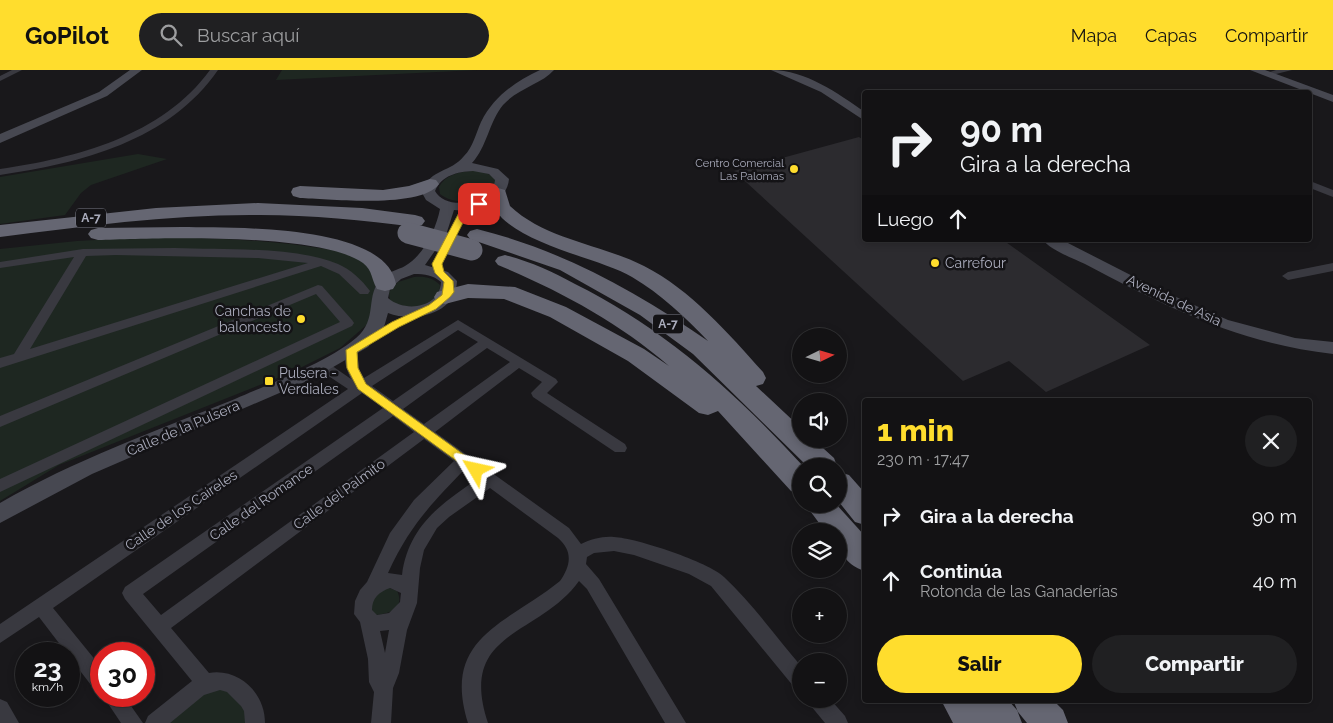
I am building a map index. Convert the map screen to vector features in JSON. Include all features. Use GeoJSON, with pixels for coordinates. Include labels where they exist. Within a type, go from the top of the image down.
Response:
{"type":"FeatureCollection","features":[{"type":"Feature","properties":{"kind":"highway"},"geometry":{"type":"LineString","coordinates":[[96,218],[129,210],[231,197],[299,192],[395,195],[413,192],[430,184]]}},
{"type":"Feature","properties":{"kind":"highway"},"geometry":{"type":"LineString","coordinates":[[498,194],[500,207],[513,220],[532,230],[622,264],[672,296],[694,314],[721,341],[792,424]]}},
{"type":"Feature","properties":{"kind":"highway","name":"A-7"},"geometry":{"type":"LineString","coordinates":[[0,242],[179,216]]}},
{"type":"Feature","properties":{"kind":"highway","name":"A-7"},"geometry":{"type":"LineString","coordinates":[[0,231],[96,218],[179,216],[298,220],[411,227],[567,266],[648,310],[701,348],[816,458]]}},
{"type":"Feature","properties":{"kind":"highway"},"geometry":{"type":"LineString","coordinates":[[46,236],[170,232],[228,233],[316,242],[347,248],[370,258],[383,272],[383,292]]}},
{"type":"Feature","properties":{"kind":"highway","name":"A-7"},"geometry":{"type":"LineString","coordinates":[[474,242],[579,294],[631,323],[680,361],[722,399],[792,473]]}},
{"type":"Feature","properties":{"kind":"highway"},"geometry":{"type":"LineString","coordinates":[[445,297],[468,291],[507,292],[558,312],[595,330],[670,377],[792,474]]}},
{"type":"Feature","properties":{"kind":"highway"},"geometry":{"type":"LineString","coordinates":[[847,492],[862,510]]}},
{"type":"Feature","properties":{"kind":"highway"},"geometry":{"type":"LineString","coordinates":[[827,513],[862,554]]}},
{"type":"Feature","properties":{"kind":"highway"},"geometry":{"type":"LineString","coordinates":[[960,703],[973,723]]}},
{"type":"Feature","properties":{"kind":"highway"},"geometry":{"type":"LineString","coordinates":[[987,703],[1004,723]]}},
{"type":"Feature","properties":{"kind":"highway"},"geometry":{"type":"LineString","coordinates":[[1033,703],[1050,723]]}},
{"type":"Feature","properties":{"kind":"street"},"geometry":{"type":"LineString","coordinates":[[0,79],[18,70]]}},
{"type":"Feature","properties":{"kind":"street"},"geometry":{"type":"LineString","coordinates":[[0,132],[73,100],[121,70]]}},
{"type":"Feature","properties":{"kind":"street"},"geometry":{"type":"LineString","coordinates":[[0,140],[103,94],[138,70]]}},
{"type":"Feature","properties":{"kind":"street"},"geometry":{"type":"LineString","coordinates":[[0,172],[81,156],[140,131],[193,96],[208,81],[214,70]]}},
{"type":"Feature","properties":{"kind":"street"},"geometry":{"type":"LineString","coordinates":[[549,70],[528,80],[499,102],[483,126],[469,161],[435,179],[430,184],[428,191],[431,197],[445,206],[466,207],[490,200],[498,194],[503,188],[504,181],[483,161],[483,155],[499,115],[520,93],[560,70]]}},
{"type":"Feature","properties":{"kind":"street"},"geometry":{"type":"LineString","coordinates":[[776,70],[825,90],[862,115]]}},
{"type":"Feature","properties":{"kind":"street"},"geometry":{"type":"LineString","coordinates":[[1255,70],[1310,90]]}},
{"type":"Feature","properties":{"kind":"street"},"geometry":{"type":"LineString","coordinates":[[1268,74],[1288,70]]}},
{"type":"Feature","properties":{"kind":"street"},"geometry":{"type":"LineString","coordinates":[[1312,91],[1333,99]]}},
{"type":"Feature","properties":{"kind":"street"},"geometry":{"type":"LineString","coordinates":[[452,170],[473,167],[493,171]]}},
{"type":"Feature","properties":{"kind":"street"},"geometry":{"type":"LineString","coordinates":[[1312,185],[1331,192]]}},
{"type":"Feature","properties":{"kind":"street"},"geometry":{"type":"LineString","coordinates":[[445,206],[447,209],[445,218],[426,256],[417,266],[383,292],[379,320],[358,345],[352,368],[362,386],[568,537],[578,561],[676,723]]}},
{"type":"Feature","properties":{"kind":"street"},"geometry":{"type":"LineString","coordinates":[[445,297],[450,286],[449,281],[440,273],[437,264],[466,207]]}},
{"type":"Feature","properties":{"kind":"street","name":"Avenida de Asia"},"geometry":{"type":"LineString","coordinates":[[1054,242],[1203,317],[1246,332],[1290,343],[1333,348]]}},
{"type":"Feature","properties":{"kind":"street"},"geometry":{"type":"LineString","coordinates":[[18,358],[83,252]]}},
{"type":"Feature","properties":{"kind":"street"},"geometry":{"type":"LineString","coordinates":[[0,265],[42,255],[83,252],[262,255],[323,262],[336,267],[364,291]]}},
{"type":"Feature","properties":{"kind":"street"},"geometry":{"type":"LineString","coordinates":[[0,363],[323,262]]}},
{"type":"Feature","properties":{"kind":"street"},"geometry":{"type":"LineString","coordinates":[[1288,276],[1333,267]]}},
{"type":"Feature","properties":{"kind":"street"},"geometry":{"type":"LineString","coordinates":[[407,272],[424,270],[440,273]]}},
{"type":"Feature","properties":{"kind":"street"},"geometry":{"type":"LineString","coordinates":[[0,422],[318,289],[348,323],[0,486]]}},
{"type":"Feature","properties":{"kind":"street"},"geometry":{"type":"LineString","coordinates":[[383,292],[389,309],[397,312],[424,310]]}},
{"type":"Feature","properties":{"kind":"street","name":"Calle de la Pulsera"},"geometry":{"type":"LineString","coordinates":[[0,514],[74,474],[242,403],[323,366],[445,297]]}},
{"type":"Feature","properties":{"kind":"street","name":"Calle de los Caireles"},"geometry":{"type":"LineString","coordinates":[[0,634],[362,386],[458,324],[487,342]]}},
{"type":"Feature","properties":{"kind":"street"},"geometry":{"type":"LineString","coordinates":[[487,342],[552,382],[538,393],[620,448]]}},
{"type":"Feature","properties":{"kind":"street","name":"Calle del Romance"},"geometry":{"type":"LineString","coordinates":[[206,684],[131,593],[487,342]]}},
{"type":"Feature","properties":{"kind":"street","name":"Calle del Palmito"},"geometry":{"type":"LineString","coordinates":[[160,627],[519,362]]}},
{"type":"Feature","properties":{"kind":"street"},"geometry":{"type":"LineString","coordinates":[[323,366],[349,384],[362,386]]}},
{"type":"Feature","properties":{"kind":"street"},"geometry":{"type":"LineString","coordinates":[[384,688],[378,682],[377,658],[368,620],[362,607],[396,538],[441,482],[464,461]]}},
{"type":"Feature","properties":{"kind":"street"},"geometry":{"type":"LineString","coordinates":[[381,723],[384,688],[390,673],[398,630],[410,603],[410,566],[414,548],[424,531],[437,516],[489,480]]}},
{"type":"Feature","properties":{"kind":"street"},"geometry":{"type":"LineString","coordinates":[[478,723],[472,707],[472,684],[474,665],[483,648],[496,634],[544,604],[569,583],[578,561],[592,546],[614,544],[634,548],[694,568],[717,581],[792,669]]}},
{"type":"Feature","properties":{"kind":"street"},"geometry":{"type":"LineString","coordinates":[[374,586],[390,580],[398,581],[409,589]]}},
{"type":"Feature","properties":{"kind":"street"},"geometry":{"type":"LineString","coordinates":[[41,606],[90,668]]}},
{"type":"Feature","properties":{"kind":"street"},"geometry":{"type":"LineString","coordinates":[[368,620],[382,624],[399,617],[405,611]]}},
{"type":"Feature","properties":{"kind":"street"},"geometry":{"type":"LineString","coordinates":[[155,723],[206,684],[220,680],[229,680],[236,684],[252,704],[255,713],[255,723]]}},
{"type":"Feature","properties":{"kind":"street"},"geometry":{"type":"LineString","coordinates":[[121,707],[133,723]]}},
{"type":"Feature","properties":{"kind":"street"},"geometry":{"type":"LineString","coordinates":[[826,708],[838,723]]}},
{"type":"Feature","properties":{"kind":"street"},"geometry":{"type":"LineString","coordinates":[[0,709],[9,723]]}},
{"type":"Feature","properties":{"kind":"shaded area"},"geometry":{"type":"Polygon","coordinates":[[[282,70],[477,70],[276,80],[282,70]]]}},
{"type":"Feature","properties":{"kind":"shaded area"},"geometry":{"type":"Polygon","coordinates":[[[138,154],[167,159],[91,185],[81,193],[65,215],[0,224],[0,177],[138,154]]]}},
{"type":"Feature","properties":{"kind":"shaded area"},"geometry":{"type":"Polygon","coordinates":[[[471,171],[485,173],[496,181],[491,193],[486,197],[466,202],[451,200],[440,194],[439,187],[449,177],[457,173],[471,171]]]}},
{"type":"Feature","properties":{"kind":"shaded area"},"geometry":{"type":"Polygon","coordinates":[[[151,237],[267,242],[326,249],[347,254],[365,264],[377,281],[373,295],[371,321],[340,348],[290,373],[59,465],[0,501],[0,249],[77,241],[151,237]]]}},
{"type":"Feature","properties":{"kind":"shaded area"},"geometry":{"type":"Polygon","coordinates":[[[414,277],[428,278],[437,282],[440,285],[439,295],[416,307],[390,302],[389,292],[398,282],[414,277]]]}},
{"type":"Feature","properties":{"kind":"shaded area"},"geometry":{"type":"Polygon","coordinates":[[[387,587],[397,591],[399,602],[397,607],[384,614],[374,615],[370,611],[370,599],[387,587]]]}},
{"type":"Feature","properties":{"kind":"shaded area"},"geometry":{"type":"Polygon","coordinates":[[[221,680],[255,723],[155,723],[221,680]]]}},
{"type":"Feature","properties":{"kind":"building","name":"Carrefour"},"geometry":{"type":"Polygon","coordinates":[[[859,137],[862,139],[862,242],[1006,242],[1150,345],[1046,392],[1009,361],[963,381],[734,171],[859,137]]]}},
{"type":"Feature","properties":{"kind":"place","name":"Centro Comercial Las Palomas"},"geometry":{"type":"Point","coordinates":[794,169]}},
{"type":"Feature","properties":{"kind":"place","name":"Carrefour"},"geometry":{"type":"Point","coordinates":[935,263]}},
{"type":"Feature","properties":{"kind":"place","name":"Canchas de baloncesto"},"geometry":{"type":"Point","coordinates":[301,319]}},
{"type":"Feature","properties":{"kind":"place","name":"Pulsera - Verdiales"},"geometry":{"type":"Point","coordinates":[269,381]}},
{"type":"Feature","properties":{"kind":"route"},"geometry":{"type":"LineString","coordinates":[[476,470],[362,386],[352,368],[352,350],[365,340],[374,338],[395,324],[432,307],[445,297],[449,292],[449,281],[440,273],[437,264],[466,207],[479,204]]}}]}
